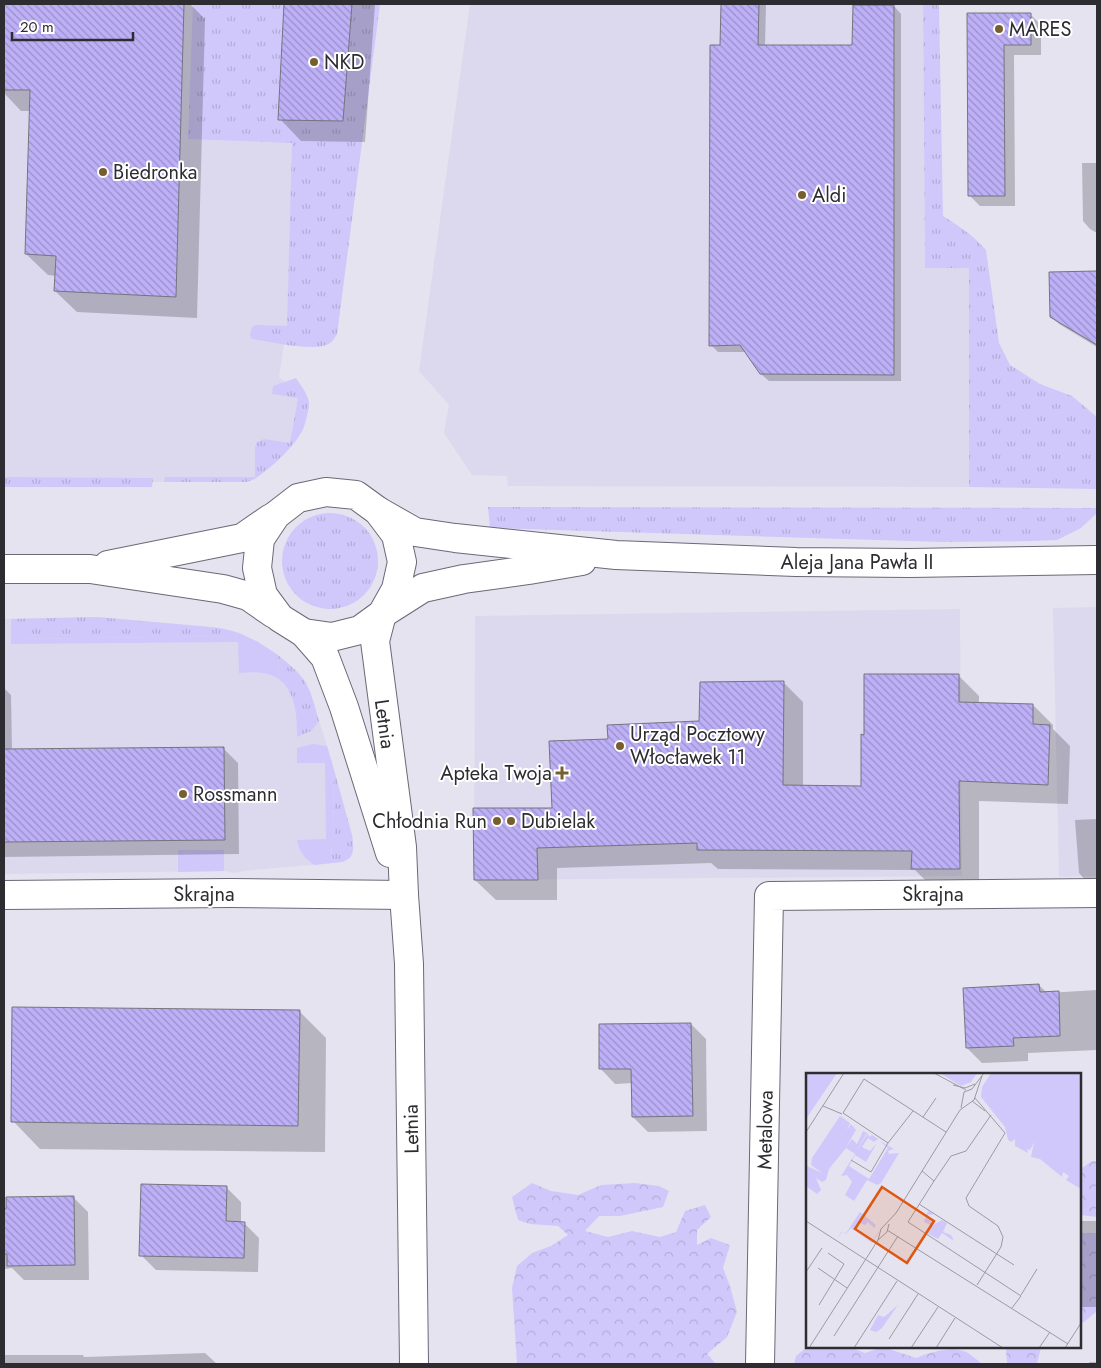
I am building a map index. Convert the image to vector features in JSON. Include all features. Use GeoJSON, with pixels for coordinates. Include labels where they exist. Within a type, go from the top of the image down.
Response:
{"type":"FeatureCollection","features":[{"type":"Feature","properties":{"kind":"street"},"geometry":{"type":"LineString","coordinates":[[4,569],[90,569],[232,592],[248,596],[304,633],[332,637],[360,630],[382,614],[396,589],[402,562],[396,535],[378,511],[356,496],[326,492],[298,498],[242,538],[90,569]]}},
{"type":"Feature","properties":{"kind":"street","name":"Aleja Jana Pawła II"},"geometry":{"type":"LineString","coordinates":[[378,511],[414,532],[616,555],[796,562],[910,563],[1097,560]]}},
{"type":"Feature","properties":{"kind":"street"},"geometry":{"type":"LineString","coordinates":[[276,515],[260,539],[256,568],[263,595],[280,618]]}},
{"type":"Feature","properties":{"kind":"street","name":"Aleja Jana Pawła II"},"geometry":{"type":"LineString","coordinates":[[382,614],[423,588],[464,579],[616,555]]}},
{"type":"Feature","properties":{"kind":"street","name":"Letnia"},"geometry":{"type":"LineString","coordinates":[[382,614],[375,642],[402,847],[409,964],[414,1364]]}},
{"type":"Feature","properties":{"kind":"street","name":"Letnia"},"geometry":{"type":"LineString","coordinates":[[304,633],[325,657],[344,707],[404,895]]}},
{"type":"Feature","properties":{"kind":"street","name":"Skrajna"},"geometry":{"type":"LineString","coordinates":[[768,896],[1097,893]]}},
{"type":"Feature","properties":{"kind":"street","name":"Skrajna"},"geometry":{"type":"LineString","coordinates":[[4,895],[404,895]]}},
{"type":"Feature","properties":{"kind":"street","name":"Metalowa"},"geometry":{"type":"LineString","coordinates":[[760,1364],[768,896]]}},
{"type":"Feature","properties":{"kind":"shaded area"},"geometry":{"type":"Polygon","coordinates":[[[4,4],[380,4],[337,334],[307,329],[284,344],[279,377],[302,396],[291,446],[256,479],[237,482],[152,482],[152,487],[4,487],[4,4]]]}},
{"type":"Feature","properties":{"kind":"shaded area"},"geometry":{"type":"Polygon","coordinates":[[[470,4],[923,4],[925,268],[969,267],[969,487],[508,486],[507,476],[472,475],[444,433],[449,405],[419,371],[470,4]]]}},
{"type":"Feature","properties":{"kind":"shaded area"},"geometry":{"type":"Polygon","coordinates":[[[1097,607],[1097,876],[1059,877],[1053,608],[1097,607]]]}},
{"type":"Feature","properties":{"kind":"shaded area"},"geometry":{"type":"Polygon","coordinates":[[[960,609],[962,876],[474,880],[475,616],[960,609]]]}},
{"type":"Feature","properties":{"kind":"shaded area"},"geometry":{"type":"Polygon","coordinates":[[[97,617],[203,626],[236,632],[258,642],[293,668],[309,689],[327,746],[352,835],[353,851],[351,856],[344,862],[235,873],[224,871],[4,874],[4,619],[97,617]]]}},
{"type":"Feature","properties":{"kind":"green space"},"geometry":{"type":"Polygon","coordinates":[[[193,4],[380,4],[337,334],[326,345],[310,347],[290,345],[252,339],[250,335],[252,327],[256,325],[287,326],[292,143],[188,139],[193,4]]]}},
{"type":"Feature","properties":{"kind":"green space"},"geometry":{"type":"Polygon","coordinates":[[[923,4],[939,4],[943,216],[971,235],[986,250],[999,343],[1010,365],[1040,384],[1072,396],[1097,417],[1097,489],[969,487],[969,268],[925,268],[923,4]]]}},
{"type":"Feature","properties":{"kind":"green space"},"geometry":{"type":"Polygon","coordinates":[[[296,378],[304,390],[309,403],[305,422],[297,439],[269,468],[254,479],[247,482],[164,482],[165,477],[255,477],[255,447],[257,442],[264,439],[290,443],[298,398],[272,394],[273,386],[296,378]]]}},
{"type":"Feature","properties":{"kind":"green space"},"geometry":{"type":"Polygon","coordinates":[[[4,477],[153,478],[152,487],[4,487],[4,477]]]}},
{"type":"Feature","properties":{"kind":"green space"},"geometry":{"type":"Polygon","coordinates":[[[488,507],[1097,508],[1097,513],[1081,528],[1057,540],[943,542],[490,528],[488,507]]]}},
{"type":"Feature","properties":{"kind":"green space"},"geometry":{"type":"Polygon","coordinates":[[[330,513],[348,517],[364,527],[374,543],[378,561],[374,579],[364,595],[348,605],[330,609],[312,605],[296,595],[286,579],[282,561],[286,543],[296,527],[312,517],[330,513]]]}},
{"type":"Feature","properties":{"kind":"green space"},"geometry":{"type":"Polygon","coordinates":[[[97,617],[220,628],[236,632],[238,636],[11,639],[11,619],[97,617]]]}},
{"type":"Feature","properties":{"kind":"green space"},"geometry":{"type":"Polygon","coordinates":[[[237,632],[258,642],[278,655],[279,679],[264,673],[239,673],[238,642],[11,644],[11,639],[238,636],[237,632]]]}},
{"type":"Feature","properties":{"kind":"green space"},"geometry":{"type":"Polygon","coordinates":[[[278,655],[304,680],[319,721],[311,731],[297,737],[297,721],[292,698],[285,685],[279,679],[278,655]]]}},
{"type":"Feature","properties":{"kind":"green space"},"geometry":{"type":"Polygon","coordinates":[[[313,744],[327,746],[333,766],[334,840],[331,845],[332,863],[315,865],[303,855],[297,840],[326,839],[325,763],[297,763],[297,748],[313,744]]]}},
{"type":"Feature","properties":{"kind":"green space"},"geometry":{"type":"Polygon","coordinates":[[[333,766],[352,835],[353,852],[348,859],[332,863],[331,845],[334,840],[333,766]]]}},
{"type":"Feature","properties":{"kind":"green space"},"geometry":{"type":"Polygon","coordinates":[[[178,850],[224,850],[224,871],[178,872],[178,850]]]}},
{"type":"Feature","properties":{"kind":"green space"},"geometry":{"type":"Polygon","coordinates":[[[1092,1161],[1097,1161],[1097,1217],[1081,1215],[1082,1168],[1092,1161]]]}},
{"type":"Feature","properties":{"kind":"green space"},"geometry":{"type":"Polygon","coordinates":[[[532,1183],[551,1191],[578,1195],[601,1185],[635,1183],[659,1186],[669,1191],[663,1207],[620,1216],[599,1216],[585,1231],[608,1237],[632,1231],[660,1237],[676,1232],[685,1211],[705,1205],[711,1217],[697,1230],[697,1245],[711,1238],[730,1245],[723,1268],[737,1312],[727,1337],[707,1354],[716,1364],[517,1364],[512,1288],[517,1266],[532,1253],[551,1246],[568,1235],[558,1226],[530,1224],[518,1220],[512,1197],[532,1183]]]}},
{"type":"Feature","properties":{"kind":"green space"},"geometry":{"type":"Polygon","coordinates":[[[1081,1233],[1097,1233],[1096,1312],[1081,1324],[1081,1233]]]}},
{"type":"Feature","properties":{"kind":"green space"},"geometry":{"type":"Polygon","coordinates":[[[806,1348],[852,1348],[865,1353],[886,1348],[916,1358],[934,1352],[960,1350],[966,1352],[982,1364],[794,1364],[796,1356],[806,1348]]]}},
{"type":"Feature","properties":{"kind":"green space"},"geometry":{"type":"Polygon","coordinates":[[[1004,1348],[1041,1348],[1037,1364],[1006,1364],[1006,1350],[1004,1348]]]}},
{"type":"Feature","properties":{"kind":"building","name":"Biedronka"},"geometry":{"type":"Polygon","coordinates":[[[4,4],[184,4],[176,297],[54,291],[56,256],[25,254],[30,90],[4,90],[4,4]]]}},
{"type":"Feature","properties":{"kind":"building","name":"NKD"},"geometry":{"type":"Polygon","coordinates":[[[284,4],[352,4],[343,121],[278,120],[284,4]]]}},
{"type":"Feature","properties":{"kind":"building","name":"Aldi"},"geometry":{"type":"Polygon","coordinates":[[[721,4],[759,4],[758,45],[852,45],[853,5],[894,5],[894,375],[760,374],[740,345],[709,346],[710,45],[720,45],[721,4]]]}},
{"type":"Feature","properties":{"kind":"building"},"geometry":{"type":"Polygon","coordinates":[[[967,13],[1031,13],[1031,45],[1004,45],[1005,196],[968,196],[967,13]]]}},
{"type":"Feature","properties":{"kind":"building"},"geometry":{"type":"Polygon","coordinates":[[[1097,271],[1097,345],[1050,317],[1049,272],[1097,271]]]}},
{"type":"Feature","properties":{"kind":"building"},"geometry":{"type":"Polygon","coordinates":[[[864,674],[959,674],[959,702],[1033,704],[1033,724],[1050,725],[1048,785],[959,781],[960,869],[911,869],[912,851],[697,850],[697,843],[537,848],[538,880],[474,880],[473,808],[552,808],[549,741],[608,739],[607,725],[699,721],[700,682],[784,681],[783,785],[861,786],[861,734],[864,735],[864,674]]]}},
{"type":"Feature","properties":{"kind":"building"},"geometry":{"type":"Polygon","coordinates":[[[224,747],[225,840],[4,842],[4,749],[224,747]]]}},
{"type":"Feature","properties":{"kind":"building"},"geometry":{"type":"Polygon","coordinates":[[[1039,984],[1040,992],[1059,991],[1060,1036],[1013,1038],[1014,1046],[966,1048],[963,988],[1039,984]]]}},
{"type":"Feature","properties":{"kind":"building"},"geometry":{"type":"Polygon","coordinates":[[[12,1007],[300,1010],[298,1126],[11,1122],[12,1007]]]}},
{"type":"Feature","properties":{"kind":"building"},"geometry":{"type":"Polygon","coordinates":[[[691,1023],[693,1116],[632,1117],[631,1069],[599,1069],[599,1024],[691,1023]]]}},
{"type":"Feature","properties":{"kind":"building"},"geometry":{"type":"Polygon","coordinates":[[[141,1184],[227,1186],[226,1221],[245,1222],[244,1258],[139,1256],[141,1184]]]}},
{"type":"Feature","properties":{"kind":"building"},"geometry":{"type":"Polygon","coordinates":[[[74,1196],[75,1265],[7,1266],[7,1254],[4,1254],[4,1209],[6,1209],[6,1197],[74,1196]]]}},
{"type":"Feature","properties":{"kind":"place","name":"MARES"},"geometry":{"type":"Point","coordinates":[999,29]}},
{"type":"Feature","properties":{"kind":"place","name":"NKD"},"geometry":{"type":"Point","coordinates":[314,62]}},
{"type":"Feature","properties":{"kind":"place","name":"Biedronka"},"geometry":{"type":"Point","coordinates":[103,172]}},
{"type":"Feature","properties":{"kind":"place","name":"Aldi"},"geometry":{"type":"Point","coordinates":[802,195]}},
{"type":"Feature","properties":{"kind":"place","name":"Urząd Pocztowy Włocławek 11"},"geometry":{"type":"Point","coordinates":[620,746]}},
{"type":"Feature","properties":{"kind":"place","name":"Apteka Twoja"},"geometry":{"type":"Point","coordinates":[562,773]}},
{"type":"Feature","properties":{"kind":"place","name":"Rossmann"},"geometry":{"type":"Point","coordinates":[183,794]}},
{"type":"Feature","properties":{"kind":"place","name":"Chłodnia Run"},"geometry":{"type":"Point","coordinates":[497,821]}},
{"type":"Feature","properties":{"kind":"place","name":"Dubielak"},"geometry":{"type":"Point","coordinates":[511,821]}}]}
